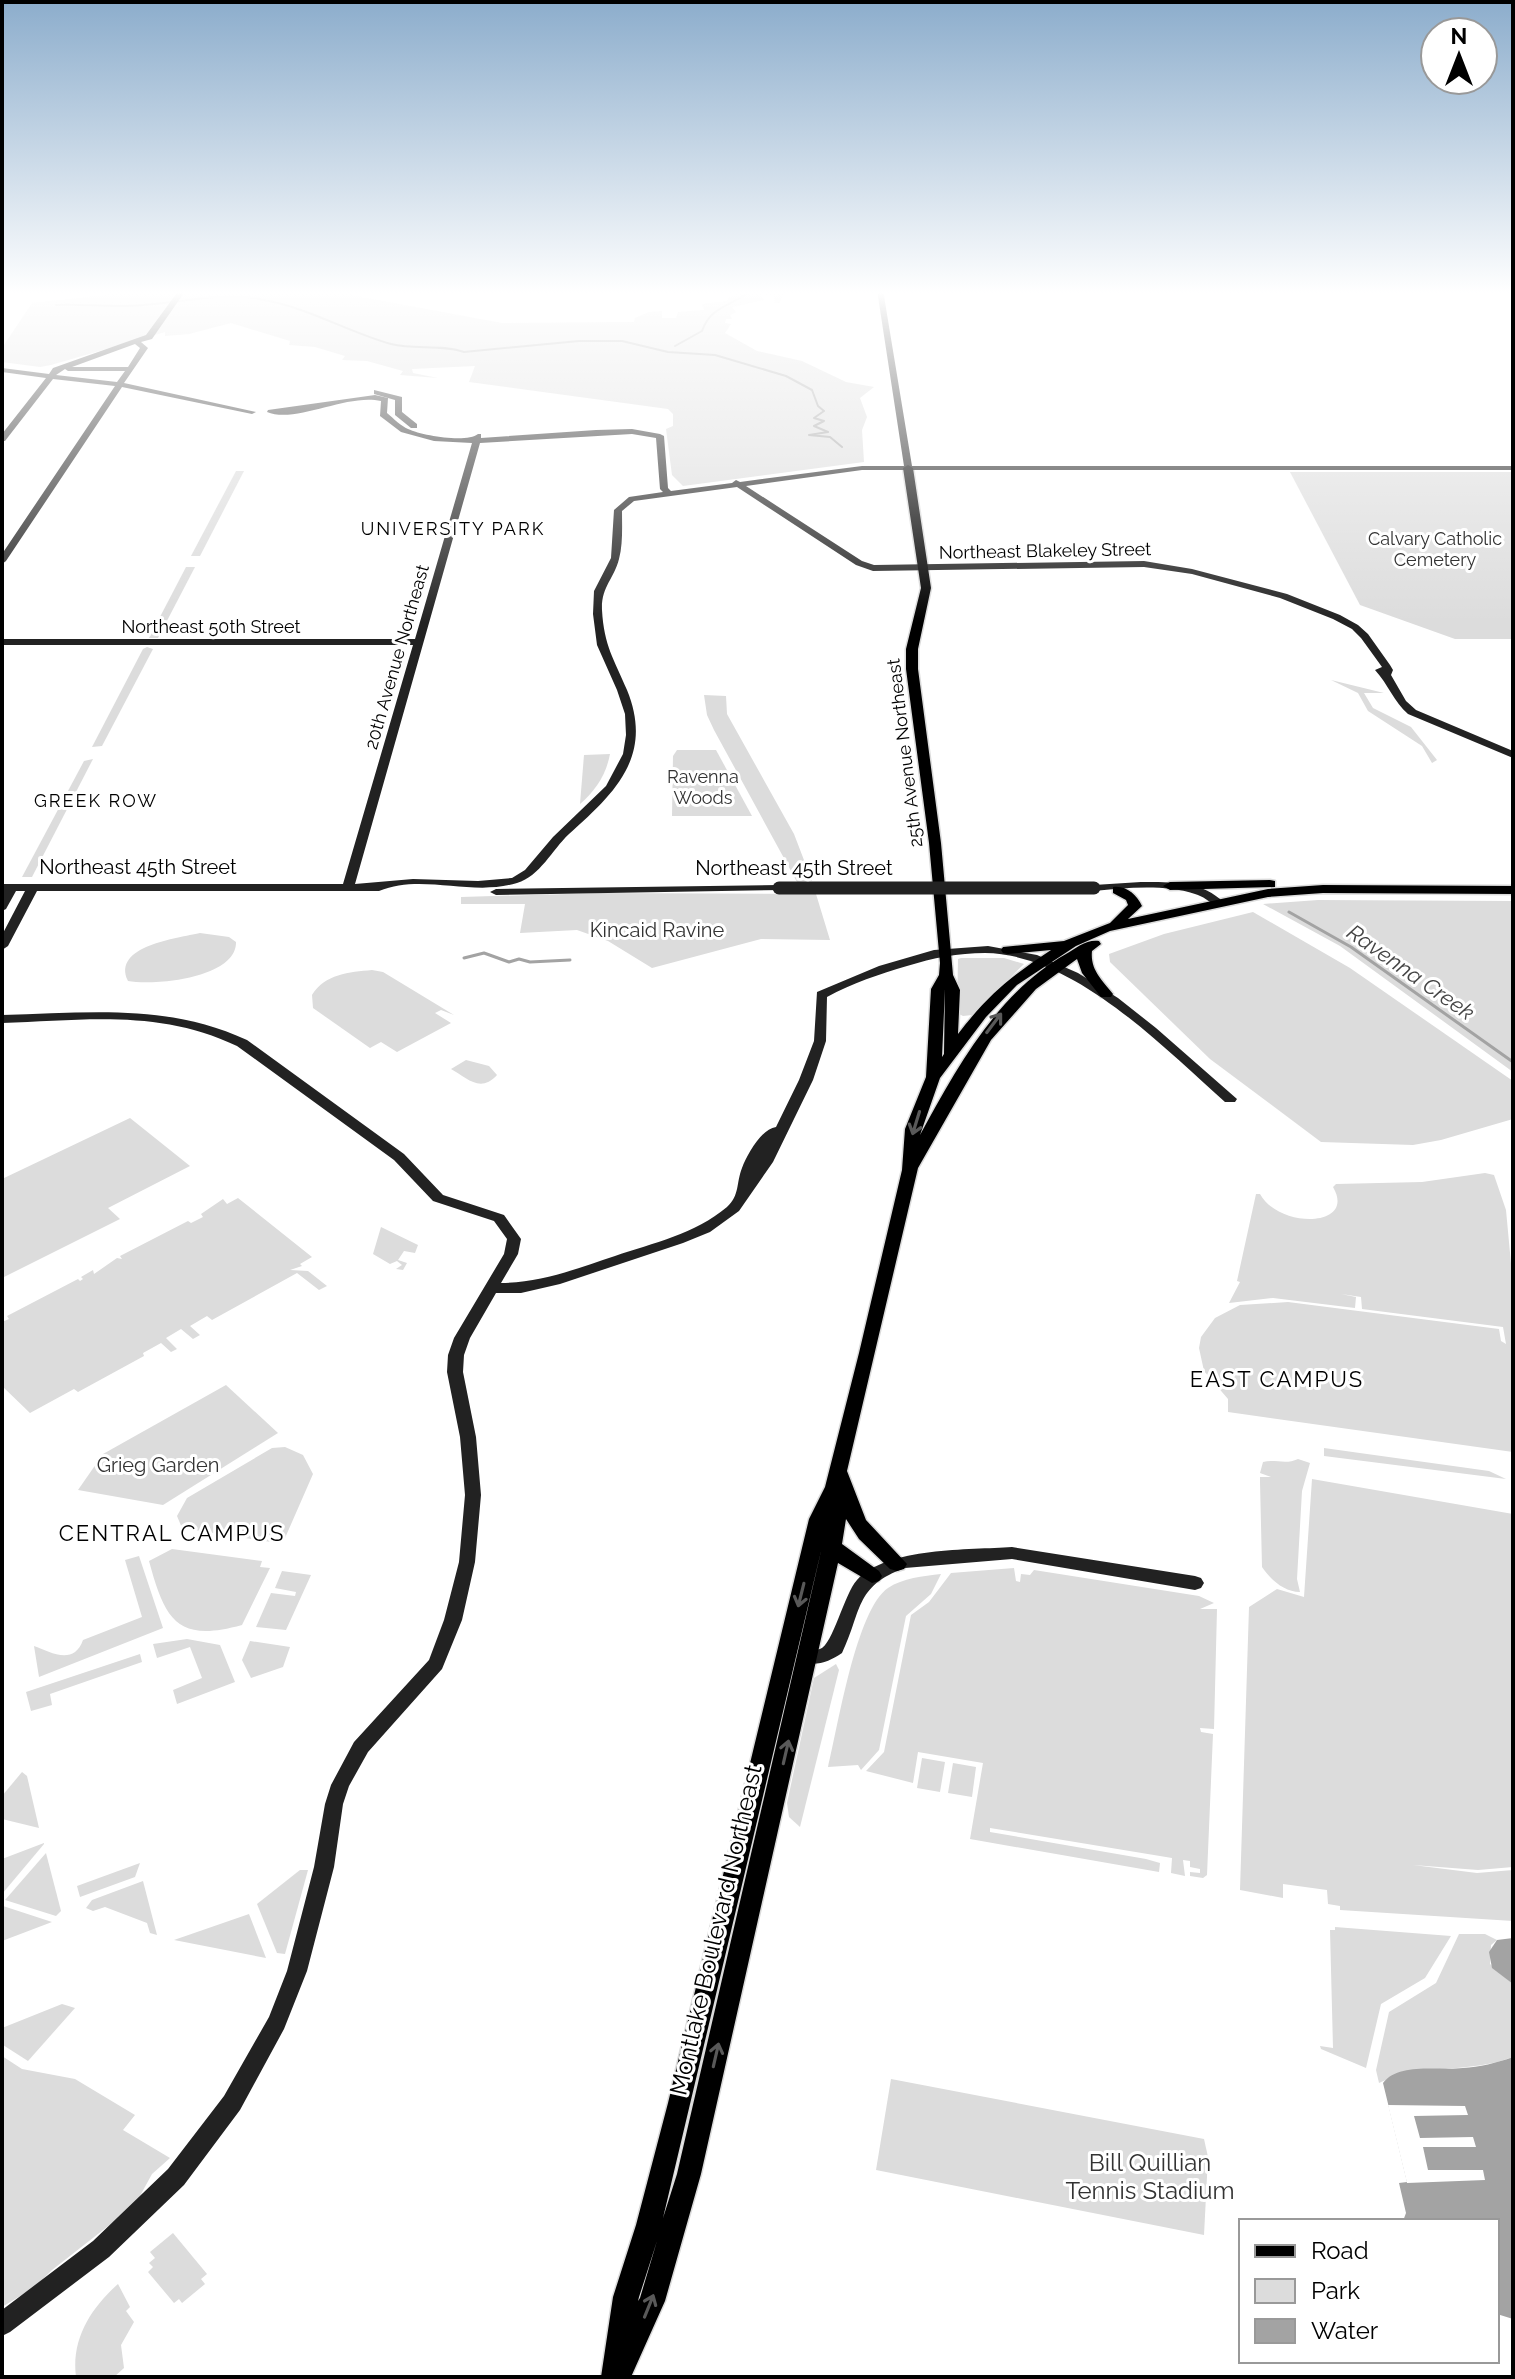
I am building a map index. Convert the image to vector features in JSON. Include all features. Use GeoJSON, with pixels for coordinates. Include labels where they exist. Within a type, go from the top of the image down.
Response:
{"type":"FeatureCollection","features":[{"type":"Feature","properties":{"kind":"main road"},"geometry":{"type":"LineString","coordinates":[[2,439],[31,401]]}},
{"type":"Feature","properties":{"kind":"main road"},"geometry":{"type":"LineString","coordinates":[[2,561],[110,401]]}},
{"type":"Feature","properties":{"kind":"main road"},"geometry":{"type":"LineString","coordinates":[[222,401],[276,412],[343,401]]}},
{"type":"Feature","properties":{"kind":"main road"},"geometry":{"type":"LineString","coordinates":[[276,412],[326,401]]}},
{"type":"Feature","properties":{"kind":"main road"},"geometry":{"type":"LineString","coordinates":[[385,401],[382,411],[385,418],[402,428],[429,436],[477,438],[644,433],[660,436],[666,475],[664,489],[674,492],[843,469],[1513,468]]}},
{"type":"Feature","properties":{"kind":"main road"},"geometry":{"type":"LineString","coordinates":[[399,401],[398,413],[413,425],[477,438]]}},
{"type":"Feature","properties":{"kind":"main road","name":"25th Avenue Northeast"},"geometry":{"type":"LineString","coordinates":[[897,401],[924,568],[925,600],[912,649],[912,666],[947,951],[946,975],[938,989],[933,1078]]}},
{"type":"Feature","properties":{"kind":"main road","name":"20th Avenue Northeast"},"geometry":{"type":"LineString","coordinates":[[348,888],[477,438]]}},
{"type":"Feature","properties":{"kind":"main road","name":"Northeast Blakeley Street"},"geometry":{"type":"LineString","coordinates":[[736,483],[859,563],[881,569],[1009,564],[1159,566],[1237,584],[1344,621],[1362,633],[1386,667],[1386,675],[1399,700],[1414,713],[1513,755]]}},
{"type":"Feature","properties":{"kind":"main road","name":"Northeast 45th Street"},"geometry":{"type":"LineString","coordinates":[[370,888],[412,882],[497,884],[517,880],[531,870],[552,843],[607,795],[622,770],[631,739],[631,725],[621,688],[605,657],[599,631],[599,591],[615,561],[621,505],[636,498],[674,492]]}},
{"type":"Feature","properties":{"kind":"main road","name":"Northeast 50th Street"},"geometry":{"type":"LineString","coordinates":[[2,642],[419,642]]}},
{"type":"Feature","properties":{"kind":"main road"},"geometry":{"type":"LineString","coordinates":[[1094,888],[1171,890],[1290,884],[1323,889]]}},
{"type":"Feature","properties":{"kind":"main road"},"geometry":{"type":"LineString","coordinates":[[2,907],[7,887]]}},
{"type":"Feature","properties":{"kind":"main road","name":"Northeast 45th Street"},"geometry":{"type":"LineString","coordinates":[[7,887],[370,888],[432,891],[1094,888],[1171,890],[1217,902],[1268,893],[1323,889],[1513,890]]}},
{"type":"Feature","properties":{"kind":"main road"},"geometry":{"type":"LineString","coordinates":[[2,946],[8,925],[33,887]]}},
{"type":"Feature","properties":{"kind":"main road"},"geometry":{"type":"LineString","coordinates":[[1118,890],[1134,901],[1135,917]]}},
{"type":"Feature","properties":{"kind":"main road","name":"Montlake Boulevard Northeast"},"geometry":{"type":"LineString","coordinates":[[615,2377],[626,2297],[668,2149],[819,1519],[836,1478],[910,1170],[913,1129],[933,1078],[981,1014],[1012,982],[1050,963],[1106,928],[1135,917],[1217,902]]}},
{"type":"Feature","properties":{"kind":"main road","name":"Montlake Boulevard Northeast"},"geometry":{"type":"LineString","coordinates":[[1078,946],[1135,917]]}},
{"type":"Feature","properties":{"kind":"main road"},"geometry":{"type":"LineString","coordinates":[[492,1288],[521,1288],[560,1279],[678,1240],[717,1222],[746,1192],[766,1162],[816,1055],[820,1041],[821,995],[911,957],[947,951],[1078,946],[1084,967],[1106,994],[1230,1099]]}},
{"type":"Feature","properties":{"kind":"main road"},"geometry":{"type":"LineString","coordinates":[[1008,950],[1050,963],[1106,994]]}},
{"type":"Feature","properties":{"kind":"main road","name":"Montlake Boulevard Northeast"},"geometry":{"type":"LineString","coordinates":[[910,1170],[995,1020],[1050,963]]}},
{"type":"Feature","properties":{"kind":"main road","name":"25th Avenue Northeast"},"geometry":{"type":"LineString","coordinates":[[946,975],[953,990],[950,1054],[954,1089]]}},
{"type":"Feature","properties":{"kind":"main road"},"geometry":{"type":"LineString","coordinates":[[952,1012],[962,1020],[981,1014]]}},
{"type":"Feature","properties":{"kind":"main road"},"geometry":{"type":"LineString","coordinates":[[2,1019],[164,1017],[189,1020],[225,1033],[399,1157],[438,1198],[489,1213],[505,1223],[514,1239],[513,1249],[462,1338],[455,1364],[473,1488],[470,1540],[460,1597],[436,1664],[361,1747],[340,1785],[324,1867],[297,1971],[277,2022],[232,2103],[176,2177],[101,2249],[6,2321]]}},
{"type":"Feature","properties":{"kind":"main road"},"geometry":{"type":"LineString","coordinates":[[836,1478],[854,1521],[867,1538],[897,1564]]}},
{"type":"Feature","properties":{"kind":"main road","name":"Montlake Boulevard Northeast"},"geometry":{"type":"LineString","coordinates":[[615,2377],[652,2301],[689,2174],[832,1547],[837,1520],[836,1478]]}},
{"type":"Feature","properties":{"kind":"main road"},"geometry":{"type":"LineString","coordinates":[[819,1519],[832,1547],[872,1576]]}},
{"type":"Feature","properties":{"kind":"main road"},"geometry":{"type":"LineString","coordinates":[[778,1691],[789,1681],[794,1666],[808,1657],[824,1656],[836,1648],[853,1599],[872,1576],[897,1564],[1012,1553],[1195,1583]]}},
{"type":"Feature","properties":{"kind":"main road"},"geometry":{"type":"LineString","coordinates":[[743,1844],[768,1828]]}},
{"type":"Feature","properties":{"kind":"main road"},"geometry":{"type":"LineString","coordinates":[[668,2149],[674,2166],[689,2174]]}},
{"type":"Feature","properties":{"kind":"green space"},"geometry":{"type":"Polygon","coordinates":[[[609,401],[861,401],[867,417],[862,430],[864,462],[683,486],[672,475],[666,429],[673,426],[673,414],[668,409],[609,401]]]}},
{"type":"Feature","properties":{"kind":"green space"},"geometry":{"type":"Polygon","coordinates":[[[236,471],[244,471],[200,556],[191,556],[236,471]]]}},
{"type":"Feature","properties":{"kind":"green space","name":"Calvary Catholic Cemetery"},"geometry":{"type":"Polygon","coordinates":[[[1290,472],[1513,472],[1513,639],[1455,639],[1360,605],[1290,472]]]}},
{"type":"Feature","properties":{"kind":"green space"},"geometry":{"type":"Polygon","coordinates":[[[186,567],[195,567],[158,638],[149,638],[186,567]]]}},
{"type":"Feature","properties":{"kind":"green space"},"geometry":{"type":"Polygon","coordinates":[[[143,649],[153,649],[102,746],[92,747],[143,649]]]}},
{"type":"Feature","properties":{"kind":"green space"},"geometry":{"type":"Polygon","coordinates":[[[1331,680],[1384,693],[1364,693],[1373,708],[1411,727],[1437,760],[1432,763],[1422,746],[1368,711],[1358,693],[1331,680]]]}},
{"type":"Feature","properties":{"kind":"green space"},"geometry":{"type":"Polygon","coordinates":[[[704,695],[726,696],[727,714],[794,834],[812,881],[797,882],[714,730],[707,715],[704,695]]]}},
{"type":"Feature","properties":{"kind":"green space","name":"Ravenna Woods"},"geometry":{"type":"Polygon","coordinates":[[[677,750],[716,750],[752,816],[672,816],[673,756],[677,750]]]}},
{"type":"Feature","properties":{"kind":"green space"},"geometry":{"type":"Polygon","coordinates":[[[610,754],[600,782],[580,804],[584,755],[610,754]]]}},
{"type":"Feature","properties":{"kind":"green space"},"geometry":{"type":"Polygon","coordinates":[[[93,759],[32,877],[22,877],[84,761],[93,759]]]}},
{"type":"Feature","properties":{"kind":"green space","name":"Kincaid Ravine"},"geometry":{"type":"Polygon","coordinates":[[[599,893],[816,894],[830,940],[761,939],[652,968],[608,941],[577,930],[520,933],[525,904],[461,904],[461,897],[599,893]]]}},
{"type":"Feature","properties":{"kind":"green space"},"geometry":{"type":"Polygon","coordinates":[[[1318,900],[1513,901],[1513,1072],[1340,946],[1263,904],[1318,900]]]}},
{"type":"Feature","properties":{"kind":"green space"},"geometry":{"type":"Polygon","coordinates":[[[1253,912],[1350,968],[1513,1081],[1513,1119],[1413,1145],[1321,1142],[1210,1059],[1110,962],[1109,954],[1164,934],[1253,912]]]}},
{"type":"Feature","properties":{"kind":"green space"},"geometry":{"type":"Polygon","coordinates":[[[200,933],[229,937],[236,942],[233,954],[223,964],[192,977],[156,982],[128,981],[125,969],[129,959],[138,952],[163,941],[200,933]]]}},
{"type":"Feature","properties":{"kind":"green space"},"geometry":{"type":"Polygon","coordinates":[[[1004,958],[1024,964],[972,1015],[963,1016],[957,1013],[958,959],[1004,958]]]}},
{"type":"Feature","properties":{"kind":"green space"},"geometry":{"type":"Polygon","coordinates":[[[372,970],[383,972],[454,1015],[441,1010],[435,1013],[451,1023],[397,1052],[381,1042],[370,1048],[313,1008],[312,995],[331,978],[372,970]]]}},
{"type":"Feature","properties":{"kind":"green space"},"geometry":{"type":"Polygon","coordinates":[[[466,1060],[489,1066],[497,1075],[491,1081],[479,1084],[451,1069],[466,1060]]]}},
{"type":"Feature","properties":{"kind":"green space"},"geometry":{"type":"Polygon","coordinates":[[[130,1118],[190,1166],[108,1208],[120,1219],[2,1278],[2,1179],[130,1118]]]}},
{"type":"Feature","properties":{"kind":"green space"},"geometry":{"type":"Polygon","coordinates":[[[1485,1173],[1494,1175],[1506,1210],[1513,1285],[1513,1452],[1228,1412],[1228,1399],[1204,1371],[1199,1348],[1201,1337],[1215,1318],[1240,1305],[1288,1302],[1499,1329],[1501,1341],[1506,1344],[1503,1327],[1362,1309],[1361,1297],[1341,1294],[1356,1297],[1355,1308],[1273,1298],[1229,1303],[1240,1282],[1237,1281],[1256,1194],[1283,1213],[1313,1219],[1334,1210],[1338,1201],[1333,1187],[1336,1184],[1422,1182],[1485,1173]]]}},
{"type":"Feature","properties":{"kind":"green space"},"geometry":{"type":"Polygon","coordinates":[[[238,1198],[312,1257],[300,1264],[302,1266],[290,1270],[308,1271],[327,1286],[319,1290],[297,1273],[212,1320],[207,1316],[190,1326],[200,1335],[193,1339],[181,1329],[166,1338],[177,1349],[171,1352],[161,1343],[143,1353],[144,1356],[78,1392],[74,1389],[30,1413],[2,1386],[2,1322],[9,1319],[7,1316],[78,1279],[80,1281],[83,1279],[81,1277],[93,1270],[94,1274],[117,1258],[122,1259],[120,1256],[188,1221],[191,1223],[203,1217],[201,1214],[223,1199],[227,1204],[238,1198]]]}},
{"type":"Feature","properties":{"kind":"green space"},"geometry":{"type":"Polygon","coordinates":[[[381,1227],[418,1245],[415,1253],[404,1251],[398,1260],[407,1263],[403,1270],[396,1269],[402,1265],[397,1261],[390,1264],[373,1254],[381,1227]]]}},
{"type":"Feature","properties":{"kind":"green space","name":"Grieg Garden"},"geometry":{"type":"Polygon","coordinates":[[[226,1385],[278,1433],[163,1505],[78,1490],[103,1454],[226,1385]]]}},
{"type":"Feature","properties":{"kind":"green space"},"geometry":{"type":"Polygon","coordinates":[[[285,1447],[303,1455],[313,1474],[285,1538],[274,1537],[271,1542],[182,1528],[177,1516],[187,1498],[272,1448],[285,1447]]]}},
{"type":"Feature","properties":{"kind":"green space"},"geometry":{"type":"Polygon","coordinates":[[[1324,1448],[1489,1471],[1506,1479],[1324,1456],[1324,1448]]]}},
{"type":"Feature","properties":{"kind":"green space"},"geometry":{"type":"Polygon","coordinates":[[[1298,1459],[1310,1463],[1302,1491],[1297,1579],[1300,1592],[1278,1584],[1262,1567],[1260,1482],[1260,1477],[1271,1477],[1260,1473],[1263,1462],[1298,1459]]]}},
{"type":"Feature","properties":{"kind":"green space"},"geometry":{"type":"Polygon","coordinates":[[[1312,1479],[1513,1514],[1513,1867],[1478,1870],[1413,1865],[1477,1873],[1513,1870],[1513,1921],[1340,1910],[1340,1906],[1328,1904],[1327,1890],[1283,1884],[1283,1898],[1240,1890],[1249,1607],[1277,1589],[1304,1597],[1312,1479]]]}},
{"type":"Feature","properties":{"kind":"green space"},"geometry":{"type":"Polygon","coordinates":[[[172,1549],[262,1561],[260,1567],[270,1568],[242,1625],[202,1631],[177,1622],[161,1598],[149,1561],[172,1549]]]}},
{"type":"Feature","properties":{"kind":"green space"},"geometry":{"type":"Polygon","coordinates":[[[139,1556],[163,1628],[39,1677],[34,1646],[54,1654],[68,1655],[79,1648],[83,1640],[142,1617],[125,1560],[139,1556]]]}},
{"type":"Feature","properties":{"kind":"green space"},"geometry":{"type":"Polygon","coordinates":[[[1014,1568],[1016,1581],[1020,1582],[1021,1574],[1030,1575],[1034,1570],[1199,1596],[1214,1603],[1200,1609],[1217,1609],[1214,1729],[1200,1728],[1201,1732],[1213,1734],[1207,1875],[1203,1878],[1190,1876],[1190,1872],[1200,1873],[1200,1869],[1190,1867],[1190,1861],[1183,1860],[1185,1876],[1171,1873],[1172,1858],[990,1828],[990,1832],[1146,1859],[1160,1863],[1159,1872],[970,1839],[983,1763],[918,1752],[913,1783],[866,1771],[884,1752],[911,1615],[929,1602],[951,1573],[1014,1568]]]}},
{"type":"Feature","properties":{"kind":"green space"},"geometry":{"type":"Polygon","coordinates":[[[282,1571],[311,1575],[286,1630],[256,1627],[271,1593],[295,1596],[296,1592],[275,1588],[282,1571]]]}},
{"type":"Feature","properties":{"kind":"green space"},"geometry":{"type":"Polygon","coordinates":[[[941,1574],[931,1594],[906,1616],[879,1750],[861,1770],[858,1765],[828,1767],[850,1671],[877,1600],[888,1588],[900,1582],[941,1574]]]}},
{"type":"Feature","properties":{"kind":"green space"},"geometry":{"type":"Polygon","coordinates":[[[187,1639],[220,1645],[235,1682],[177,1704],[173,1690],[202,1678],[190,1647],[157,1658],[153,1644],[187,1639]]]}},
{"type":"Feature","properties":{"kind":"green space"},"geometry":{"type":"Polygon","coordinates":[[[250,1641],[290,1647],[283,1667],[251,1678],[242,1660],[250,1641]]]}},
{"type":"Feature","properties":{"kind":"green space"},"geometry":{"type":"Polygon","coordinates":[[[140,1654],[142,1662],[50,1694],[52,1705],[31,1711],[26,1692],[140,1654]]]}},
{"type":"Feature","properties":{"kind":"green space"},"geometry":{"type":"Polygon","coordinates":[[[836,1664],[839,1670],[800,1827],[789,1817],[787,1803],[814,1678],[836,1664]]]}},
{"type":"Feature","properties":{"kind":"green space"},"geometry":{"type":"Polygon","coordinates":[[[922,1758],[945,1762],[940,1792],[917,1788],[922,1758]]]}},
{"type":"Feature","properties":{"kind":"green space"},"geometry":{"type":"Polygon","coordinates":[[[953,1763],[976,1767],[972,1797],[948,1793],[953,1763]]]}},
{"type":"Feature","properties":{"kind":"green space"},"geometry":{"type":"Polygon","coordinates":[[[22,1772],[27,1776],[39,1828],[2,1819],[2,1796],[22,1772]]]}},
{"type":"Feature","properties":{"kind":"green space"},"geometry":{"type":"Polygon","coordinates":[[[44,1844],[2,1894],[2,1859],[44,1844]]]}},
{"type":"Feature","properties":{"kind":"green space"},"geometry":{"type":"Polygon","coordinates":[[[46,1853],[61,1911],[56,1916],[5,1900],[46,1853]]]}},
{"type":"Feature","properties":{"kind":"green space"},"geometry":{"type":"Polygon","coordinates":[[[140,1863],[135,1877],[80,1897],[77,1886],[140,1863]]]}},
{"type":"Feature","properties":{"kind":"green space"},"geometry":{"type":"Polygon","coordinates":[[[300,1870],[308,1870],[285,1954],[277,1953],[257,1904],[300,1870]]]}},
{"type":"Feature","properties":{"kind":"green space"},"geometry":{"type":"Polygon","coordinates":[[[143,1881],[157,1935],[150,1933],[147,1923],[105,1907],[93,1911],[86,1908],[92,1900],[143,1881]]]}},
{"type":"Feature","properties":{"kind":"green space"},"geometry":{"type":"Polygon","coordinates":[[[3,1906],[52,1922],[2,1941],[3,1906]]]}},
{"type":"Feature","properties":{"kind":"green space"},"geometry":{"type":"Polygon","coordinates":[[[249,1914],[266,1958],[174,1940],[249,1914]]]}},
{"type":"Feature","properties":{"kind":"green space"},"geometry":{"type":"Polygon","coordinates":[[[1335,1927],[1451,1936],[1425,1978],[1381,2004],[1366,2068],[1320,2046],[1333,2048],[1330,1930],[1335,1930],[1335,1927]]]}},
{"type":"Feature","properties":{"kind":"green space"},"geometry":{"type":"Polygon","coordinates":[[[1459,1934],[1485,1934],[1497,1940],[1491,1945],[1490,1964],[1513,1984],[1513,2057],[1479,2065],[1411,2073],[1379,2083],[1376,2070],[1389,2012],[1436,1983],[1459,1934]]]}},
{"type":"Feature","properties":{"kind":"green space"},"geometry":{"type":"Polygon","coordinates":[[[62,2004],[75,2008],[28,2061],[3,2045],[2,2028],[62,2004]]]}},
{"type":"Feature","properties":{"kind":"green space"},"geometry":{"type":"Polygon","coordinates":[[[2,2056],[22,2069],[75,2079],[135,2115],[123,2130],[170,2158],[152,2174],[135,2205],[35,2287],[2,2307],[2,2056]]]}},
{"type":"Feature","properties":{"kind":"green space","name":"Bill Quillian Tennis Stadium"},"geometry":{"type":"Polygon","coordinates":[[[891,2079],[1204,2139],[1208,2157],[1204,2235],[876,2170],[891,2079]]]}},
{"type":"Feature","properties":{"kind":"green space"},"geometry":{"type":"Polygon","coordinates":[[[173,2233],[207,2274],[201,2279],[205,2284],[182,2303],[179,2299],[174,2303],[148,2272],[153,2267],[149,2263],[155,2258],[150,2252],[173,2233]]]}},
{"type":"Feature","properties":{"kind":"green space"},"geometry":{"type":"Polygon","coordinates":[[[118,2284],[130,2307],[126,2311],[134,2322],[121,2345],[124,2368],[114,2377],[76,2377],[77,2350],[85,2325],[99,2303],[118,2284]]]}},
{"type":"Feature","properties":{"kind":"water"},"geometry":{"type":"Polygon","coordinates":[[[1513,1938],[1513,1984],[1492,1968],[1489,1952],[1497,1940],[1513,1938]]]}},
{"type":"Feature","properties":{"kind":"water"},"geometry":{"type":"Polygon","coordinates":[[[1513,2057],[1513,2319],[1499,2315],[1499,2219],[1404,2219],[1406,2213],[1399,2183],[1407,2182],[1383,2083],[1390,2076],[1409,2070],[1488,2064],[1513,2057]]]}},
{"type":"Feature","properties":{"kind":"pier"},"geometry":{"type":"Polygon","coordinates":[[[1388,2105],[1465,2106],[1468,2115],[1414,2116],[1420,2138],[1473,2137],[1476,2147],[1423,2147],[1428,2170],[1483,2170],[1485,2180],[1407,2183],[1388,2105]]]}},
{"type":"Feature","properties":{"kind":"waterway","name":"Ravenna Creek"},"geometry":{"type":"LineString","coordinates":[[816,401],[824,411],[814,418],[824,421],[814,426],[828,432],[809,435],[830,437],[842,447]]}},
{"type":"Feature","properties":{"kind":"waterway","name":"Ravenna Creek"},"geometry":{"type":"LineString","coordinates":[[1289,912],[1351,947],[1513,1062]]}},
{"type":"Feature","properties":{"kind":"waterway"},"geometry":{"type":"LineString","coordinates":[[464,958],[484,953],[509,962],[519,959],[530,962],[570,960]]}},
{"type":"Feature","properties":{"kind":"district","name":"UNIVERSITY PARK"},"geometry":{"type":"Point","coordinates":[453,529]}},
{"type":"Feature","properties":{"kind":"district","name":"GREEK ROW"},"geometry":{"type":"Point","coordinates":[96,801]}},
{"type":"Feature","properties":{"kind":"district","name":"EAST CAMPUS"},"geometry":{"type":"Point","coordinates":[1277,1379]}},
{"type":"Feature","properties":{"kind":"district","name":"CENTRAL CAMPUS"},"geometry":{"type":"Point","coordinates":[172,1533]}}]}
